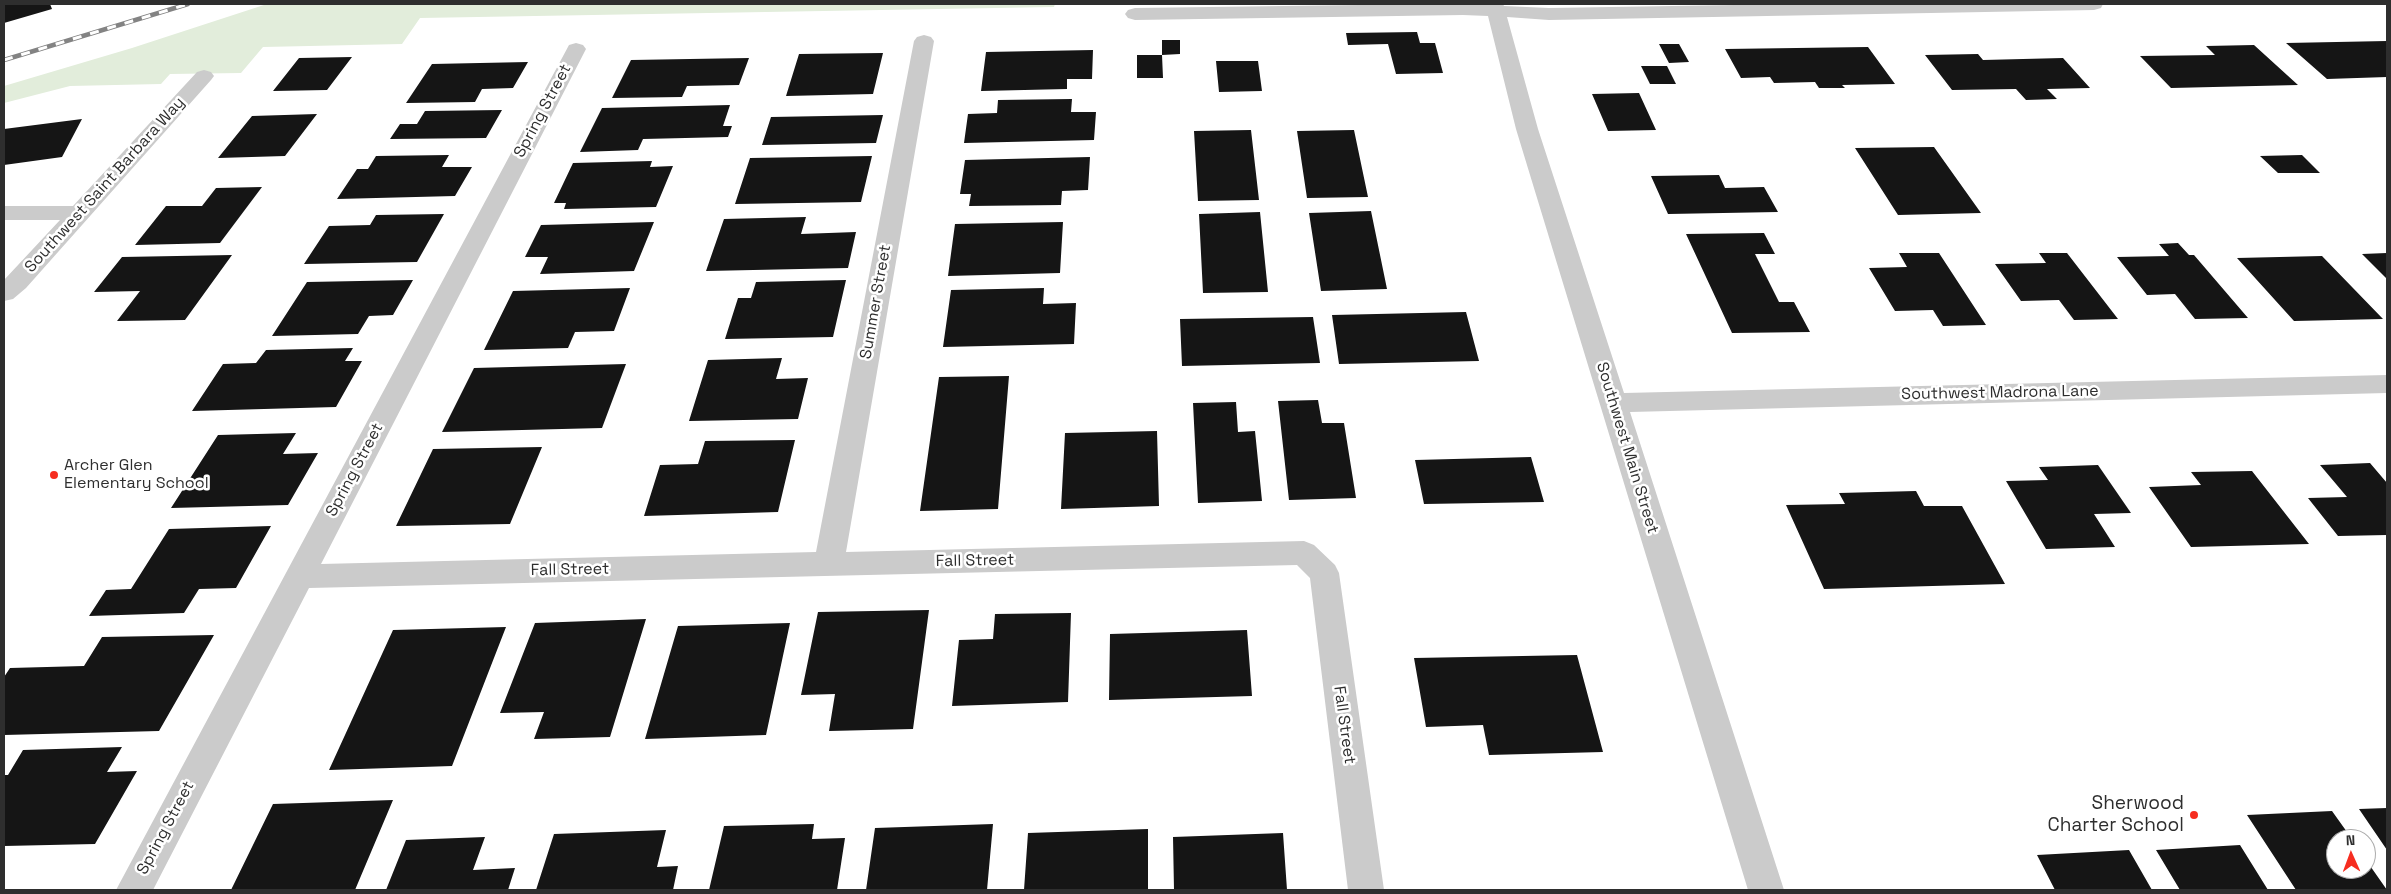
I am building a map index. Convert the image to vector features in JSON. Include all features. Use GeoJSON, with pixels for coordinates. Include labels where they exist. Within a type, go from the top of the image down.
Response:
{"type":"FeatureCollection","features":[{"type":"Feature","properties":{"kind":"street"},"geometry":{"type":"LineString","coordinates":[[1135,14],[1495,7],[1550,14],[2094,4]]}},
{"type":"Feature","properties":{"kind":"street","name":"Southwest Main Street"},"geometry":{"type":"LineString","coordinates":[[1495,7],[1527,129],[1766,890]]}},
{"type":"Feature","properties":{"kind":"street","name":"Summer Street"},"geometry":{"type":"LineString","coordinates":[[829,564],[924,41]]}},
{"type":"Feature","properties":{"kind":"street","name":"Spring Street"},"geometry":{"type":"LineString","coordinates":[[134,890],[576,49]]}},
{"type":"Feature","properties":{"kind":"street","name":"Southwest Saint Barbara Way"},"geometry":{"type":"LineString","coordinates":[[4,293],[17,282],[204,76]]}},
{"type":"Feature","properties":{"kind":"street"},"geometry":{"type":"LineString","coordinates":[[4,213],[79,213]]}},
{"type":"Feature","properties":{"kind":"street","name":"Southwest Madrona Lane"},"geometry":{"type":"LineString","coordinates":[[1613,403],[2387,384]]}},
{"type":"Feature","properties":{"kind":"street","name":"Fall Street"},"geometry":{"type":"LineString","coordinates":[[298,576],[1304,553],[1324,573],[1366,890]]}},
{"type":"Feature","properties":{"kind":"green space"},"geometry":{"type":"Polygon","coordinates":[[[267,4],[1055,4],[1054,7],[420,18],[402,44],[263,47],[241,73],[170,74],[161,84],[70,86],[4,103],[4,86],[132,48],[267,4]]]}},
{"type":"Feature","properties":{"kind":"building"},"geometry":{"type":"Polygon","coordinates":[[[4,4],[50,4],[52,9],[4,23],[4,4]]]}},
{"type":"Feature","properties":{"kind":"building"},"geometry":{"type":"Polygon","coordinates":[[[1417,32],[1420,43],[1435,43],[1443,73],[1396,74],[1388,44],[1348,45],[1346,33],[1417,32]]]}},
{"type":"Feature","properties":{"kind":"building"},"geometry":{"type":"Polygon","coordinates":[[[1162,40],[1180,40],[1180,54],[1162,55],[1162,40]]]}},
{"type":"Feature","properties":{"kind":"building"},"geometry":{"type":"Polygon","coordinates":[[[2387,41],[2387,77],[2327,79],[2286,43],[2387,41]]]}},
{"type":"Feature","properties":{"kind":"building"},"geometry":{"type":"Polygon","coordinates":[[[1659,44],[1679,44],[1689,62],[1669,63],[1659,44]]]}},
{"type":"Feature","properties":{"kind":"building"},"geometry":{"type":"Polygon","coordinates":[[[2254,45],[2298,85],[2171,88],[2140,56],[2215,55],[2206,46],[2254,45]]]}},
{"type":"Feature","properties":{"kind":"building"},"geometry":{"type":"Polygon","coordinates":[[[1868,47],[1895,84],[1842,85],[1845,88],[1819,88],[1815,82],[1774,83],[1770,77],[1741,78],[1725,49],[1868,47]]]}},
{"type":"Feature","properties":{"kind":"building"},"geometry":{"type":"Polygon","coordinates":[[[1093,50],[1092,79],[1067,79],[1067,89],[981,91],[986,52],[1093,50]]]}},
{"type":"Feature","properties":{"kind":"building"},"geometry":{"type":"Polygon","coordinates":[[[883,53],[873,94],[786,96],[799,54],[883,53]]]}},
{"type":"Feature","properties":{"kind":"building"},"geometry":{"type":"Polygon","coordinates":[[[1978,54],[1983,60],[2063,58],[2090,88],[2047,89],[2057,99],[2026,100],[2016,89],[1952,90],[1925,55],[1978,54]]]}},
{"type":"Feature","properties":{"kind":"building"},"geometry":{"type":"Polygon","coordinates":[[[1137,55],[1162,55],[1163,78],[1137,78],[1137,55]]]}},
{"type":"Feature","properties":{"kind":"building"},"geometry":{"type":"Polygon","coordinates":[[[352,57],[327,90],[273,91],[299,58],[352,57]]]}},
{"type":"Feature","properties":{"kind":"building"},"geometry":{"type":"Polygon","coordinates":[[[749,58],[739,85],[687,86],[682,97],[612,98],[631,60],[749,58]]]}},
{"type":"Feature","properties":{"kind":"building"},"geometry":{"type":"Polygon","coordinates":[[[1216,61],[1258,61],[1262,91],[1219,92],[1216,61]]]}},
{"type":"Feature","properties":{"kind":"building"},"geometry":{"type":"Polygon","coordinates":[[[528,62],[513,88],[482,89],[475,102],[406,103],[432,64],[528,62]]]}},
{"type":"Feature","properties":{"kind":"building"},"geometry":{"type":"Polygon","coordinates":[[[1641,66],[1667,66],[1676,84],[1650,84],[1641,66]]]}},
{"type":"Feature","properties":{"kind":"building"},"geometry":{"type":"Polygon","coordinates":[[[1639,93],[1656,130],[1608,131],[1592,94],[1639,93]]]}},
{"type":"Feature","properties":{"kind":"building"},"geometry":{"type":"Polygon","coordinates":[[[1072,99],[1071,112],[1096,112],[1094,140],[964,143],[968,114],[997,113],[998,100],[1072,99]]]}},
{"type":"Feature","properties":{"kind":"building"},"geometry":{"type":"Polygon","coordinates":[[[730,105],[723,126],[732,126],[728,137],[643,139],[638,150],[580,152],[602,108],[730,105]]]}},
{"type":"Feature","properties":{"kind":"building"},"geometry":{"type":"Polygon","coordinates":[[[502,110],[486,138],[390,139],[400,124],[417,124],[425,111],[502,110]]]}},
{"type":"Feature","properties":{"kind":"building"},"geometry":{"type":"Polygon","coordinates":[[[317,114],[285,156],[218,158],[252,116],[317,114]]]}},
{"type":"Feature","properties":{"kind":"building"},"geometry":{"type":"Polygon","coordinates":[[[883,115],[876,143],[762,145],[771,117],[883,115]]]}},
{"type":"Feature","properties":{"kind":"building"},"geometry":{"type":"Polygon","coordinates":[[[82,119],[62,157],[4,165],[4,129],[82,119]]]}},
{"type":"Feature","properties":{"kind":"building"},"geometry":{"type":"Polygon","coordinates":[[[1251,130],[1259,200],[1198,201],[1194,131],[1251,130]]]}},
{"type":"Feature","properties":{"kind":"building"},"geometry":{"type":"Polygon","coordinates":[[[1354,130],[1368,197],[1307,198],[1297,131],[1354,130]]]}},
{"type":"Feature","properties":{"kind":"building"},"geometry":{"type":"Polygon","coordinates":[[[1934,147],[1981,213],[1898,215],[1855,148],[1934,147]]]}},
{"type":"Feature","properties":{"kind":"building"},"geometry":{"type":"Polygon","coordinates":[[[449,155],[442,167],[472,167],[455,196],[337,199],[357,169],[368,169],[376,156],[449,155]]]}},
{"type":"Feature","properties":{"kind":"building"},"geometry":{"type":"Polygon","coordinates":[[[2302,155],[2320,173],[2278,173],[2260,156],[2302,155]]]}},
{"type":"Feature","properties":{"kind":"building"},"geometry":{"type":"Polygon","coordinates":[[[872,156],[861,202],[735,204],[750,158],[872,156]]]}},
{"type":"Feature","properties":{"kind":"building"},"geometry":{"type":"Polygon","coordinates":[[[1090,157],[1088,190],[1062,191],[1061,205],[969,206],[971,194],[960,194],[965,160],[1090,157]]]}},
{"type":"Feature","properties":{"kind":"building"},"geometry":{"type":"Polygon","coordinates":[[[652,161],[650,167],[673,166],[656,207],[564,209],[566,203],[554,203],[573,163],[652,161]]]}},
{"type":"Feature","properties":{"kind":"building"},"geometry":{"type":"Polygon","coordinates":[[[1719,175],[1725,188],[1764,187],[1778,212],[1668,214],[1651,176],[1719,175]]]}},
{"type":"Feature","properties":{"kind":"building"},"geometry":{"type":"Polygon","coordinates":[[[262,187],[220,243],[135,245],[166,206],[202,206],[216,188],[262,187]]]}},
{"type":"Feature","properties":{"kind":"building"},"geometry":{"type":"Polygon","coordinates":[[[1371,211],[1387,289],[1321,291],[1309,213],[1371,211]]]}},
{"type":"Feature","properties":{"kind":"building"},"geometry":{"type":"Polygon","coordinates":[[[1260,212],[1268,292],[1203,293],[1199,214],[1260,212]]]}},
{"type":"Feature","properties":{"kind":"building"},"geometry":{"type":"Polygon","coordinates":[[[444,214],[417,262],[304,264],[329,226],[370,225],[376,215],[444,214]]]}},
{"type":"Feature","properties":{"kind":"building"},"geometry":{"type":"Polygon","coordinates":[[[806,217],[801,234],[856,232],[848,268],[706,271],[724,219],[806,217]]]}},
{"type":"Feature","properties":{"kind":"building"},"geometry":{"type":"Polygon","coordinates":[[[654,222],[634,271],[540,274],[548,257],[525,257],[541,225],[654,222]]]}},
{"type":"Feature","properties":{"kind":"building"},"geometry":{"type":"Polygon","coordinates":[[[1063,222],[1060,273],[948,276],[955,224],[1063,222]]]}},
{"type":"Feature","properties":{"kind":"building"},"geometry":{"type":"Polygon","coordinates":[[[1764,233],[1775,254],[1755,254],[1779,302],[1794,302],[1810,332],[1732,333],[1686,234],[1764,233]]]}},
{"type":"Feature","properties":{"kind":"building"},"geometry":{"type":"Polygon","coordinates":[[[2178,243],[2189,255],[2194,255],[2248,318],[2195,319],[2175,294],[2147,295],[2117,257],[2169,256],[2159,244],[2178,243]]]}},
{"type":"Feature","properties":{"kind":"building"},"geometry":{"type":"Polygon","coordinates":[[[1899,253],[1939,253],[1986,325],[1943,326],[1933,310],[1895,311],[1869,268],[1907,267],[1899,253]]]}},
{"type":"Feature","properties":{"kind":"building"},"geometry":{"type":"Polygon","coordinates":[[[2039,253],[2067,253],[2118,319],[2074,320],[2059,300],[2021,301],[1995,264],[2046,263],[2039,253]]]}},
{"type":"Feature","properties":{"kind":"building"},"geometry":{"type":"Polygon","coordinates":[[[2387,253],[2387,279],[2362,254],[2387,253]]]}},
{"type":"Feature","properties":{"kind":"building"},"geometry":{"type":"Polygon","coordinates":[[[232,255],[185,320],[117,321],[140,291],[94,292],[122,257],[232,255]]]}},
{"type":"Feature","properties":{"kind":"building"},"geometry":{"type":"Polygon","coordinates":[[[2322,256],[2383,319],[2294,321],[2237,258],[2322,256]]]}},
{"type":"Feature","properties":{"kind":"building"},"geometry":{"type":"Polygon","coordinates":[[[413,280],[393,315],[369,316],[358,334],[272,336],[307,282],[413,280]]]}},
{"type":"Feature","properties":{"kind":"building"},"geometry":{"type":"Polygon","coordinates":[[[846,280],[833,337],[725,339],[738,298],[751,298],[756,282],[846,280]]]}},
{"type":"Feature","properties":{"kind":"building"},"geometry":{"type":"Polygon","coordinates":[[[630,288],[614,331],[575,332],[568,348],[484,350],[513,291],[630,288]]]}},
{"type":"Feature","properties":{"kind":"building"},"geometry":{"type":"Polygon","coordinates":[[[1044,288],[1043,304],[1076,303],[1074,344],[943,347],[951,290],[1044,288]]]}},
{"type":"Feature","properties":{"kind":"building"},"geometry":{"type":"Polygon","coordinates":[[[1466,312],[1479,361],[1339,364],[1332,315],[1466,312]]]}},
{"type":"Feature","properties":{"kind":"building"},"geometry":{"type":"Polygon","coordinates":[[[1313,317],[1320,363],[1182,366],[1180,319],[1313,317]]]}},
{"type":"Feature","properties":{"kind":"building"},"geometry":{"type":"Polygon","coordinates":[[[353,348],[345,361],[362,361],[336,407],[192,411],[223,364],[256,363],[266,350],[353,348]]]}},
{"type":"Feature","properties":{"kind":"building"},"geometry":{"type":"Polygon","coordinates":[[[782,358],[776,379],[808,378],[798,419],[689,421],[708,360],[782,358]]]}},
{"type":"Feature","properties":{"kind":"building"},"geometry":{"type":"Polygon","coordinates":[[[626,364],[602,428],[442,432],[474,368],[626,364]]]}},
{"type":"Feature","properties":{"kind":"building"},"geometry":{"type":"Polygon","coordinates":[[[1009,376],[998,509],[920,511],[939,377],[1009,376]]]}},
{"type":"Feature","properties":{"kind":"building"},"geometry":{"type":"Polygon","coordinates":[[[1318,400],[1322,423],[1344,423],[1356,498],[1289,500],[1278,401],[1318,400]]]}},
{"type":"Feature","properties":{"kind":"building"},"geometry":{"type":"Polygon","coordinates":[[[1236,402],[1238,432],[1255,431],[1262,501],[1198,503],[1193,403],[1236,402]]]}},
{"type":"Feature","properties":{"kind":"building"},"geometry":{"type":"Polygon","coordinates":[[[1157,431],[1159,506],[1061,509],[1065,433],[1157,431]]]}},
{"type":"Feature","properties":{"kind":"building"},"geometry":{"type":"Polygon","coordinates":[[[296,433],[283,454],[318,453],[288,505],[171,508],[218,435],[296,433]]]}},
{"type":"Feature","properties":{"kind":"building"},"geometry":{"type":"Polygon","coordinates":[[[795,440],[778,512],[644,516],[660,465],[698,464],[705,441],[795,440]]]}},
{"type":"Feature","properties":{"kind":"building"},"geometry":{"type":"Polygon","coordinates":[[[542,447],[510,524],[396,526],[433,449],[542,447]]]}},
{"type":"Feature","properties":{"kind":"building"},"geometry":{"type":"Polygon","coordinates":[[[1531,457],[1544,502],[1424,504],[1415,460],[1531,457]]]}},
{"type":"Feature","properties":{"kind":"building"},"geometry":{"type":"Polygon","coordinates":[[[2370,463],[2387,483],[2387,535],[2338,536],[2308,498],[2347,497],[2320,465],[2370,463]]]}},
{"type":"Feature","properties":{"kind":"building"},"geometry":{"type":"Polygon","coordinates":[[[2098,465],[2131,513],[2094,514],[2115,547],[2046,549],[2006,481],[2048,480],[2039,467],[2098,465]]]}},
{"type":"Feature","properties":{"kind":"building"},"geometry":{"type":"Polygon","coordinates":[[[2252,471],[2309,544],[2191,547],[2149,487],[2201,485],[2191,472],[2252,471]]]}},
{"type":"Feature","properties":{"kind":"building"},"geometry":{"type":"Polygon","coordinates":[[[1916,491],[1924,506],[1962,506],[2005,584],[1824,589],[1786,505],[1845,504],[1839,493],[1916,491]]]}},
{"type":"Feature","properties":{"kind":"building"},"geometry":{"type":"Polygon","coordinates":[[[271,526],[236,588],[199,589],[184,613],[89,616],[106,590],[131,589],[169,529],[271,526]]]}},
{"type":"Feature","properties":{"kind":"building"},"geometry":{"type":"Polygon","coordinates":[[[929,610],[913,729],[829,731],[835,694],[801,695],[818,612],[929,610]]]}},
{"type":"Feature","properties":{"kind":"building"},"geometry":{"type":"Polygon","coordinates":[[[1071,613],[1068,702],[952,706],[959,640],[993,639],[995,614],[1071,613]]]}},
{"type":"Feature","properties":{"kind":"building"},"geometry":{"type":"Polygon","coordinates":[[[646,619],[610,737],[534,739],[544,712],[500,713],[535,623],[646,619]]]}},
{"type":"Feature","properties":{"kind":"building"},"geometry":{"type":"Polygon","coordinates":[[[790,623],[766,735],[645,739],[678,626],[790,623]]]}},
{"type":"Feature","properties":{"kind":"building"},"geometry":{"type":"Polygon","coordinates":[[[506,627],[452,766],[329,770],[393,630],[506,627]]]}},
{"type":"Feature","properties":{"kind":"building"},"geometry":{"type":"Polygon","coordinates":[[[1247,630],[1252,696],[1109,700],[1110,634],[1247,630]]]}},
{"type":"Feature","properties":{"kind":"building"},"geometry":{"type":"Polygon","coordinates":[[[214,635],[159,731],[4,735],[4,677],[10,668],[84,666],[102,637],[214,635]]]}},
{"type":"Feature","properties":{"kind":"building"},"geometry":{"type":"Polygon","coordinates":[[[1577,655],[1603,752],[1489,755],[1483,725],[1426,727],[1414,658],[1577,655]]]}},
{"type":"Feature","properties":{"kind":"building"},"geometry":{"type":"Polygon","coordinates":[[[122,747],[107,772],[137,771],[95,844],[4,846],[4,775],[8,775],[23,750],[122,747]]]}},
{"type":"Feature","properties":{"kind":"building"},"geometry":{"type":"Polygon","coordinates":[[[393,800],[355,890],[231,890],[273,804],[393,800]]]}},
{"type":"Feature","properties":{"kind":"building"},"geometry":{"type":"Polygon","coordinates":[[[2387,808],[2387,850],[2376,834],[2376,829],[2373,829],[2359,809],[2387,808]]]}},
{"type":"Feature","properties":{"kind":"building"},"geometry":{"type":"Polygon","coordinates":[[[2332,811],[2345,829],[2326,829],[2326,879],[2376,879],[2376,874],[2387,890],[2296,890],[2247,815],[2332,811]]]}},
{"type":"Feature","properties":{"kind":"building"},"geometry":{"type":"Polygon","coordinates":[[[814,824],[812,839],[845,838],[837,890],[709,890],[724,826],[814,824]]]}},
{"type":"Feature","properties":{"kind":"building"},"geometry":{"type":"Polygon","coordinates":[[[993,824],[987,890],[866,890],[875,828],[993,824]]]}},
{"type":"Feature","properties":{"kind":"building"},"geometry":{"type":"Polygon","coordinates":[[[1148,829],[1148,890],[1024,890],[1028,833],[1148,829]]]}},
{"type":"Feature","properties":{"kind":"building"},"geometry":{"type":"Polygon","coordinates":[[[666,830],[657,867],[678,866],[673,890],[536,890],[554,834],[666,830]]]}},
{"type":"Feature","properties":{"kind":"building"},"geometry":{"type":"Polygon","coordinates":[[[1283,833],[1287,890],[1174,890],[1173,837],[1283,833]]]}},
{"type":"Feature","properties":{"kind":"building"},"geometry":{"type":"Polygon","coordinates":[[[485,837],[473,870],[515,868],[508,890],[386,890],[406,840],[485,837]]]}},
{"type":"Feature","properties":{"kind":"building"},"geometry":{"type":"Polygon","coordinates":[[[2240,845],[2268,890],[2180,890],[2156,850],[2240,845]]]}},
{"type":"Feature","properties":{"kind":"building"},"geometry":{"type":"Polygon","coordinates":[[[2129,850],[2152,890],[2055,890],[2037,855],[2129,850]]]}},
{"type":"Feature","properties":{"kind":"railway"},"geometry":{"type":"LineString","coordinates":[[4,60],[188,4]]}},
{"type":"Feature","properties":{"kind":"place","name":"Archer Glen Elementary School"},"geometry":{"type":"Point","coordinates":[54,475]}},
{"type":"Feature","properties":{"kind":"place","name":"Sherwood Charter School"},"geometry":{"type":"Point","coordinates":[2194,815]}}]}
